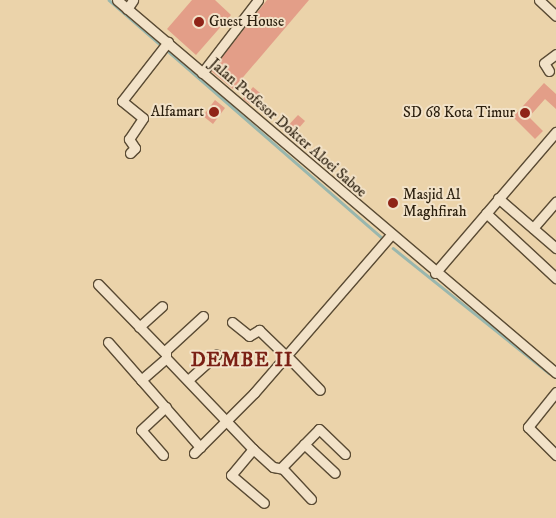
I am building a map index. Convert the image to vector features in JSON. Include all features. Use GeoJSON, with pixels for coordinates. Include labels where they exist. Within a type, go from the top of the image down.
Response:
{"type":"FeatureCollection","features":[{"type":"Feature","properties":{"kind":"street","name":"Jalan Profesor Dokter Aloei Saboe"},"geometry":{"type":"LineString","coordinates":[[117,0],[168,42],[390,236],[525,346],[556,374]]}},
{"type":"Feature","properties":{"kind":"street"},"geometry":{"type":"LineString","coordinates":[[127,9],[133,0]]}},
{"type":"Feature","properties":{"kind":"street"},"geometry":{"type":"LineString","coordinates":[[202,73],[258,0]]}},
{"type":"Feature","properties":{"kind":"street"},"geometry":{"type":"LineString","coordinates":[[539,0],[556,16]]}},
{"type":"Feature","properties":{"kind":"street"},"geometry":{"type":"LineString","coordinates":[[130,153],[135,148],[129,139],[143,118],[122,101],[168,42]]}},
{"type":"Feature","properties":{"kind":"street"},"geometry":{"type":"LineString","coordinates":[[549,71],[544,63],[556,54]]}},
{"type":"Feature","properties":{"kind":"street"},"geometry":{"type":"LineString","coordinates":[[435,273],[556,132]]}},
{"type":"Feature","properties":{"kind":"street"},"geometry":{"type":"LineString","coordinates":[[498,198],[556,248]]}},
{"type":"Feature","properties":{"kind":"street"},"geometry":{"type":"LineString","coordinates":[[533,228],[556,202]]}},
{"type":"Feature","properties":{"kind":"street"},"geometry":{"type":"LineString","coordinates":[[486,213],[556,278]]}},
{"type":"Feature","properties":{"kind":"street"},"geometry":{"type":"LineString","coordinates":[[108,342],[166,407],[197,450],[286,355],[390,236]]}},
{"type":"Feature","properties":{"kind":"street"},"geometry":{"type":"LineString","coordinates":[[98,284],[225,422],[273,467],[281,468],[311,499]]}},
{"type":"Feature","properties":{"kind":"street"},"geometry":{"type":"LineString","coordinates":[[139,327],[162,306]]}},
{"type":"Feature","properties":{"kind":"street"},"geometry":{"type":"LineString","coordinates":[[141,380],[203,316]]}},
{"type":"Feature","properties":{"kind":"street"},"geometry":{"type":"LineString","coordinates":[[232,322],[249,336],[259,330],[320,390]]}},
{"type":"Feature","properties":{"kind":"street"},"geometry":{"type":"LineString","coordinates":[[188,380],[216,355]]}},
{"type":"Feature","properties":{"kind":"street"},"geometry":{"type":"LineString","coordinates":[[556,392],[528,427],[556,455]]}},
{"type":"Feature","properties":{"kind":"street"},"geometry":{"type":"LineString","coordinates":[[163,455],[141,430],[166,407]]}},
{"type":"Feature","properties":{"kind":"street"},"geometry":{"type":"LineString","coordinates":[[281,468],[319,429],[345,454]]}},
{"type":"Feature","properties":{"kind":"street"},"geometry":{"type":"LineString","coordinates":[[304,444],[335,473]]}},
{"type":"Feature","properties":{"kind":"street"},"geometry":{"type":"LineString","coordinates":[[253,450],[231,475],[264,503]]}},
{"type":"Feature","properties":{"kind":"building","name":"Guest House"},"geometry":{"type":"Polygon","coordinates":[[[192,0],[215,0],[231,15],[196,55],[167,29],[192,0]]]}},
{"type":"Feature","properties":{"kind":"building"},"geometry":{"type":"Polygon","coordinates":[[[267,0],[309,0],[233,89],[211,71],[267,0]]]}},
{"type":"Feature","properties":{"kind":"building","name":"SD 68 Kota Timur"},"geometry":{"type":"Polygon","coordinates":[[[544,83],[556,94],[556,109],[545,99],[529,117],[543,131],[535,139],[513,117],[544,83]]]}},
{"type":"Feature","properties":{"kind":"building"},"geometry":{"type":"Polygon","coordinates":[[[253,87],[260,93],[250,104],[243,99],[253,87]]]}},
{"type":"Feature","properties":{"kind":"building","name":"Alfamart"},"geometry":{"type":"Polygon","coordinates":[[[215,100],[225,108],[213,124],[203,116],[215,100]]]}},
{"type":"Feature","properties":{"kind":"building"},"geometry":{"type":"Polygon","coordinates":[[[298,115],[305,121],[291,137],[284,130],[298,115]]]}},
{"type":"Feature","properties":{"kind":"waterway"},"geometry":{"type":"LineString","coordinates":[[109,0],[162,46]]}},
{"type":"Feature","properties":{"kind":"waterway"},"geometry":{"type":"LineString","coordinates":[[169,52],[383,239]]}},
{"type":"Feature","properties":{"kind":"waterway"},"geometry":{"type":"LineString","coordinates":[[393,248],[549,373]]}},
{"type":"Feature","properties":{"kind":"place","name":"Guest House"},"geometry":{"type":"Point","coordinates":[199,22]}},
{"type":"Feature","properties":{"kind":"place","name":"Alfamart"},"geometry":{"type":"Point","coordinates":[214,112]}},
{"type":"Feature","properties":{"kind":"place","name":"SD 68 Kota Timur"},"geometry":{"type":"Point","coordinates":[525,113]}},
{"type":"Feature","properties":{"kind":"place","name":"Masjid Al Maghfirah"},"geometry":{"type":"Point","coordinates":[393,203]}},
{"type":"Feature","properties":{"kind":"district","name":"DEMBE II"},"geometry":{"type":"Point","coordinates":[242,360]}}]}
